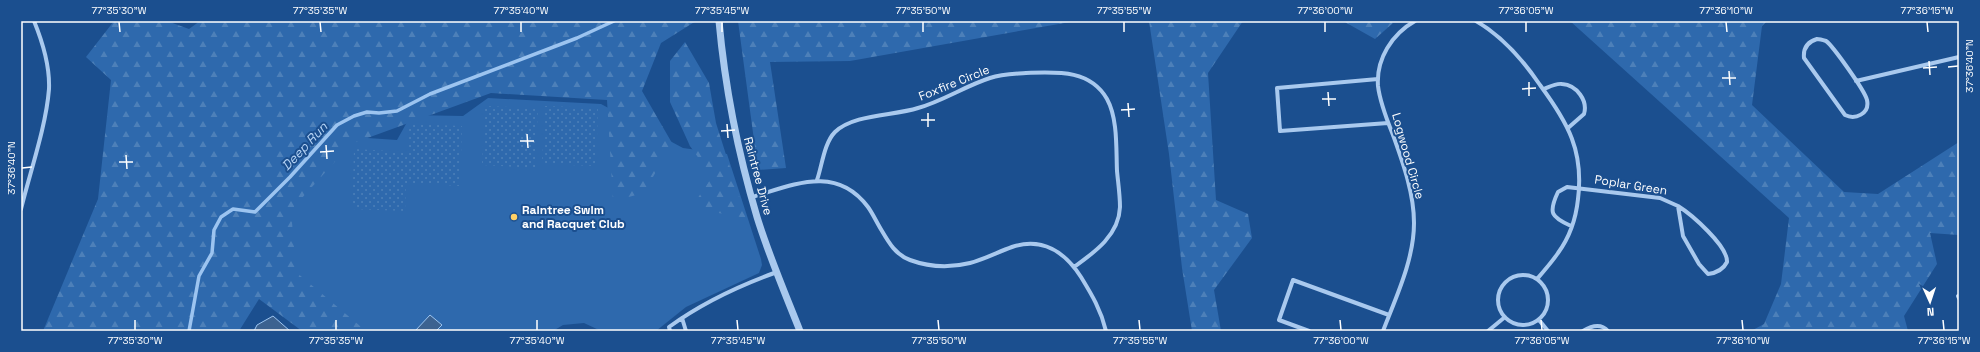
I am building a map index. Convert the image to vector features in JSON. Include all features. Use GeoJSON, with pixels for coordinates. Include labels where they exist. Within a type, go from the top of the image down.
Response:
{"type":"FeatureCollection","features":[{"type":"Feature","properties":{"kind":"street"},"geometry":{"type":"LineString","coordinates":[[21,209],[40,136],[49,89],[48,68],[43,44],[34,21]]}},
{"type":"Feature","properties":{"kind":"street","name":"Raintree Drive"},"geometry":{"type":"LineString","coordinates":[[719,21],[731,111],[752,197],[777,272],[800,331]]}},
{"type":"Feature","properties":{"kind":"street","name":"Logwood Circle"},"geometry":{"type":"LineString","coordinates":[[1383,331],[1408,263],[1414,223],[1411,194],[1381,100],[1378,79],[1380,64],[1386,49],[1406,26],[1415,21]]}},
{"type":"Feature","properties":{"kind":"street"},"geometry":{"type":"LineString","coordinates":[[1476,21],[1500,38],[1517,55],[1544,89],[1568,128],[1576,148],[1580,168],[1576,211],[1559,253],[1538,279]]}},
{"type":"Feature","properties":{"kind":"street"},"geometry":{"type":"LineString","coordinates":[[1816,39],[1826,42],[1856,81],[1867,99],[1867,104],[1863,113],[1859,116],[1849,117],[1845,115],[1804,58],[1804,52],[1808,43],[1816,39]]}},
{"type":"Feature","properties":{"kind":"street"},"geometry":{"type":"LineString","coordinates":[[1856,81],[1959,57]]}},
{"type":"Feature","properties":{"kind":"street","name":"Foxfire Circle"},"geometry":{"type":"LineString","coordinates":[[817,180],[826,148],[832,135],[844,126],[856,121],[919,108],[990,78],[1046,72],[1073,74],[1087,80],[1098,88],[1107,99],[1111,109],[1114,124],[1120,208],[1117,222],[1104,244],[1074,267]]}},
{"type":"Feature","properties":{"kind":"street"},"geometry":{"type":"LineString","coordinates":[[1378,79],[1277,88],[1280,130],[1388,123]]}},
{"type":"Feature","properties":{"kind":"street"},"geometry":{"type":"LineString","coordinates":[[1544,89],[1557,84],[1568,85],[1579,94],[1585,102],[1584,114],[1568,128]]}},
{"type":"Feature","properties":{"kind":"street"},"geometry":{"type":"LineString","coordinates":[[752,197],[807,181],[817,180],[835,183],[860,198],[868,207],[895,251],[909,260],[935,266],[949,266],[984,259],[1012,247],[1024,244],[1040,244],[1053,249],[1065,257],[1074,267],[1097,302],[1106,331]]}},
{"type":"Feature","properties":{"kind":"street"},"geometry":{"type":"LineString","coordinates":[[1571,226],[1556,219],[1554,216],[1553,208],[1555,198],[1560,189],[1567,187],[1579,188]]}},
{"type":"Feature","properties":{"kind":"street","name":"Poplar Green"},"geometry":{"type":"LineString","coordinates":[[1579,188],[1660,198],[1678,206],[1691,214],[1724,252],[1727,262],[1722,269],[1714,273],[1705,272],[1683,236],[1678,206]]}},
{"type":"Feature","properties":{"kind":"street"},"geometry":{"type":"LineString","coordinates":[[670,329],[682,318],[707,302],[752,281],[777,272]]}},
{"type":"Feature","properties":{"kind":"street"},"geometry":{"type":"LineString","coordinates":[[1520,275],[1531,275],[1538,279],[1545,286],[1548,303],[1545,313],[1539,320],[1524,324],[1515,323],[1505,317],[1501,312],[1498,301],[1499,294],[1505,282],[1520,275]]}},
{"type":"Feature","properties":{"kind":"street"},"geometry":{"type":"LineString","coordinates":[[1309,331],[1279,320],[1293,280],[1389,315]]}},
{"type":"Feature","properties":{"kind":"street"},"geometry":{"type":"LineString","coordinates":[[1488,331],[1505,317]]}},
{"type":"Feature","properties":{"kind":"street"},"geometry":{"type":"LineString","coordinates":[[682,318],[686,331]]}},
{"type":"Feature","properties":{"kind":"street"},"geometry":{"type":"LineString","coordinates":[[1539,320],[1548,331]]}},
{"type":"Feature","properties":{"kind":"street"},"geometry":{"type":"LineString","coordinates":[[1583,331],[1598,326],[1605,328],[1608,331]]}},
{"type":"Feature","properties":{"kind":"green space"},"geometry":{"type":"Polygon","coordinates":[[[114,21],[167,21],[189,29],[200,21],[696,21],[661,43],[642,91],[672,143],[644,193],[613,201],[607,100],[491,93],[351,144],[291,210],[296,272],[366,331],[302,331],[259,299],[239,331],[43,331],[98,199],[111,80],[86,57],[114,21]]]}},
{"type":"Feature","properties":{"kind":"green space"},"geometry":{"type":"Polygon","coordinates":[[[738,21],[1076,21],[850,61],[770,62],[786,168],[758,170],[738,21]]]}},
{"type":"Feature","properties":{"kind":"green space"},"geometry":{"type":"Polygon","coordinates":[[[1149,21],[1243,21],[1208,73],[1216,200],[1248,214],[1252,238],[1214,290],[1221,331],[1192,331],[1182,268],[1169,154],[1149,21]]]}},
{"type":"Feature","properties":{"kind":"green space"},"geometry":{"type":"Polygon","coordinates":[[[1343,21],[1390,21],[1393,23],[1375,39],[1343,21]]]}},
{"type":"Feature","properties":{"kind":"green space"},"geometry":{"type":"Polygon","coordinates":[[[1570,21],[1767,21],[1762,26],[1752,105],[1844,192],[1878,194],[1959,142],[1959,235],[1930,233],[1937,264],[1904,316],[1908,331],[1751,331],[1764,324],[1781,284],[1789,218],[1570,21]]]}},
{"type":"Feature","properties":{"kind":"green space"},"geometry":{"type":"Polygon","coordinates":[[[685,42],[709,83],[716,123],[746,218],[691,208],[712,177],[690,146],[670,102],[670,61],[685,42]]]}},
{"type":"Feature","properties":{"kind":"green space","name":"Raintree Swim and Racquet Club"},"geometry":{"type":"Polygon","coordinates":[[[488,98],[601,104],[683,148],[727,154],[761,259],[762,265],[759,273],[686,307],[656,331],[601,331],[584,323],[563,325],[553,331],[333,331],[266,284],[285,201],[353,137],[397,140],[411,115],[463,116],[488,98]]]}},
{"type":"Feature","properties":{"kind":"green space"},"geometry":{"type":"Polygon","coordinates":[[[485,106],[538,108],[535,168],[482,165],[485,106]]]}},
{"type":"Feature","properties":{"kind":"green space"},"geometry":{"type":"Polygon","coordinates":[[[545,106],[598,108],[596,166],[542,164],[545,106]]]}},
{"type":"Feature","properties":{"kind":"green space"},"geometry":{"type":"Polygon","coordinates":[[[409,124],[462,126],[460,186],[406,183],[405,211],[352,209],[354,149],[407,152],[409,124]]]}},
{"type":"Feature","properties":{"kind":"shaded area"},"geometry":{"type":"Polygon","coordinates":[[[430,315],[442,325],[436,331],[415,331],[430,315]]]}},
{"type":"Feature","properties":{"kind":"shaded area"},"geometry":{"type":"Polygon","coordinates":[[[273,316],[290,331],[254,331],[257,325],[273,316]]]}},
{"type":"Feature","properties":{"kind":"waterway","name":"Deep Run"},"geometry":{"type":"LineString","coordinates":[[189,331],[199,276],[212,253],[214,230],[221,217],[233,209],[255,212],[290,177],[337,125],[354,116],[367,112],[379,113],[397,111],[430,94],[577,38],[614,21]]}},
{"type":"Feature","properties":{"kind":"place","name":"Raintree Swim and Racquet Club"},"geometry":{"type":"Point","coordinates":[514,217]}}]}
